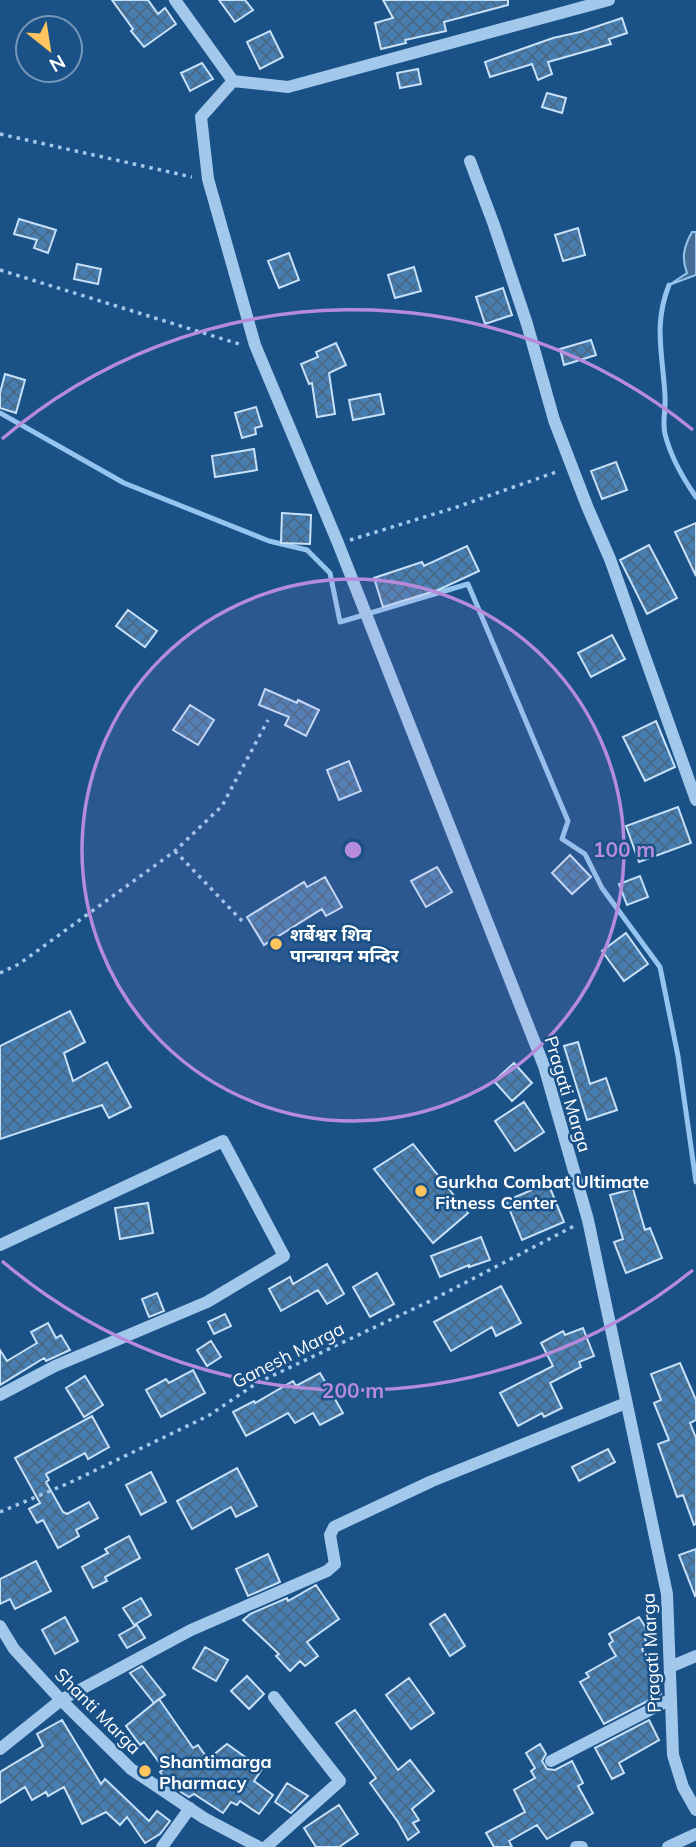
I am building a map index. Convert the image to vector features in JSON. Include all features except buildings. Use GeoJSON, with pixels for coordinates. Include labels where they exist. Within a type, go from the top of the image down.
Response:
{"type":"FeatureCollection","features":[{"type":"Feature","properties":{"kind":"street"},"geometry":{"type":"LineString","coordinates":[[175,0],[233,81],[288,87],[609,0]]}},
{"type":"Feature","properties":{"kind":"street","name":"Pragati Marga"},"geometry":{"type":"LineString","coordinates":[[233,81],[201,117],[208,179],[256,345],[338,544],[544,1066],[588,1220],[667,1594],[673,1755],[683,1787],[696,1810]]}},
{"type":"Feature","properties":{"kind":"street"},"geometry":{"type":"LineString","coordinates":[[470,161],[527,324],[554,420],[610,559],[696,800]]}},
{"type":"Feature","properties":{"kind":"street"},"geometry":{"type":"LineString","coordinates":[[0,1245],[223,1142],[284,1256],[207,1302],[55,1366],[0,1395]]}},
{"type":"Feature","properties":{"kind":"street"},"geometry":{"type":"LineString","coordinates":[[0,1749],[61,1700],[191,1630],[327,1571],[335,1564],[330,1535],[334,1527],[344,1521],[432,1481],[626,1403]]}},
{"type":"Feature","properties":{"kind":"street","name":"Shanti Marga"},"geometry":{"type":"LineString","coordinates":[[0,1626],[4,1642],[14,1649],[131,1769],[204,1818],[259,1847]]}},
{"type":"Feature","properties":{"kind":"street"},"geometry":{"type":"LineString","coordinates":[[670,1667],[696,1656]]}},
{"type":"Feature","properties":{"kind":"street"},"geometry":{"type":"LineString","coordinates":[[266,1847],[340,1781],[274,1697]]}},
{"type":"Feature","properties":{"kind":"street"},"geometry":{"type":"LineString","coordinates":[[551,1760],[671,1699]]}},
{"type":"Feature","properties":{"kind":"street"},"geometry":{"type":"LineString","coordinates":[[162,1847],[190,1808]]}},
{"type":"Feature","properties":{"kind":"street"},"geometry":{"type":"LineString","coordinates":[[668,1847],[696,1834]]}},
{"type":"Feature","properties":{"kind":"street"},"geometry":{"type":"LineString","coordinates":[[576,1847],[582,1847]]}},
{"type":"Feature","properties":{"kind":"path"},"geometry":{"type":"LineString","coordinates":[[0,134],[180,176],[208,179]]}},
{"type":"Feature","properties":{"kind":"path"},"geometry":{"type":"LineString","coordinates":[[0,270],[183,328],[256,345]]}},
{"type":"Feature","properties":{"kind":"path"},"geometry":{"type":"LineString","coordinates":[[338,544],[572,467]]}},
{"type":"Feature","properties":{"kind":"path"},"geometry":{"type":"LineString","coordinates":[[0,973],[19,964],[175,851],[222,806],[268,720]]}},
{"type":"Feature","properties":{"kind":"path"},"geometry":{"type":"LineString","coordinates":[[175,851],[243,922]]}},
{"type":"Feature","properties":{"kind":"path","name":"Ganesh Marga"},"geometry":{"type":"LineString","coordinates":[[0,1512],[69,1483],[208,1416],[257,1383],[430,1301],[588,1220]]}},
{"type":"Feature","properties":{"kind":"water"},"geometry":{"type":"Polygon","coordinates":[[[692,232],[696,232],[696,275],[669,285],[687,273],[684,252],[692,232]]]}},
{"type":"Feature","properties":{"kind":"waterway"},"geometry":{"type":"LineString","coordinates":[[669,285],[660,327],[665,396],[664,429],[674,459],[696,497]]}},
{"type":"Feature","properties":{"kind":"waterway"},"geometry":{"type":"LineString","coordinates":[[0,413],[124,483],[269,541],[307,550],[330,573],[340,622],[468,584],[568,821],[562,839],[585,854],[602,888],[660,967],[678,1056],[696,1182]]}},
{"type":"Feature","properties":{"kind":"place","name":"शर्बेश्वर शिव पान्चायन मन्दिर"},"geometry":{"type":"Point","coordinates":[276,944]}},
{"type":"Feature","properties":{"kind":"place","name":"Gurkha Combat Ultimate Fitness Center"},"geometry":{"type":"Point","coordinates":[421,1191]}},
{"type":"Feature","properties":{"kind":"place","name":"Shantimarga Pharmacy"},"geometry":{"type":"Point","coordinates":[145,1771]}}]}
